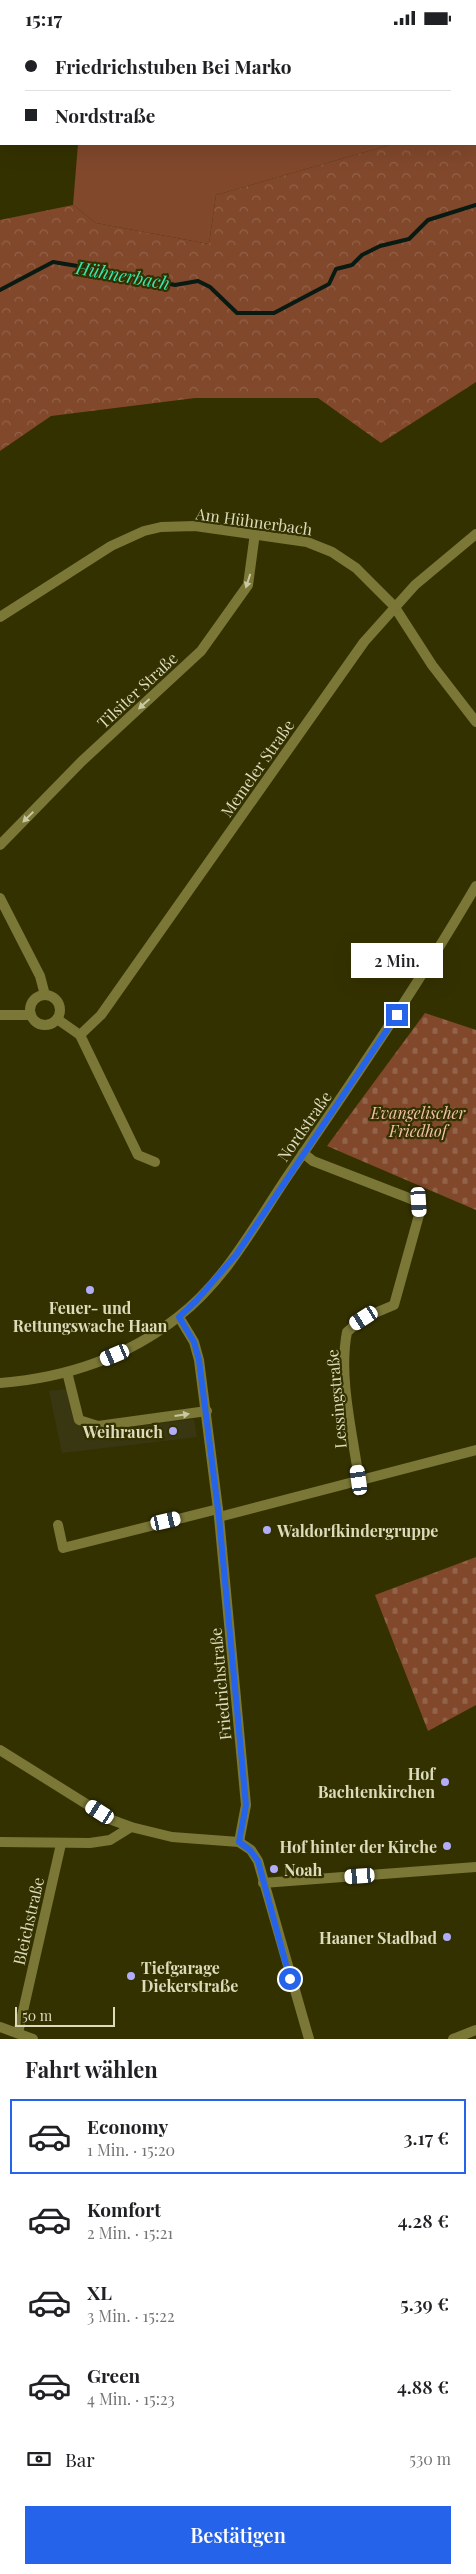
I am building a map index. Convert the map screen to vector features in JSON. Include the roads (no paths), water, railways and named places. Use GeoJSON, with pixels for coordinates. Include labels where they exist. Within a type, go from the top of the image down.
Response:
{"type":"FeatureCollection","features":[{"type":"Feature","properties":{"kind":"street","name":"Am Hühnerbach"},"geometry":{"type":"LineString","coordinates":[[0,617],[111,546],[144,531],[161,527],[195,526],[255,533],[307,542],[332,552],[356,568],[394,606],[432,665],[476,721]]}},
{"type":"Feature","properties":{"kind":"street","name":"Tilsiter Straße"},"geometry":{"type":"LineString","coordinates":[[0,845],[81,762],[201,651],[248,585],[255,533]]}},
{"type":"Feature","properties":{"kind":"street","name":"Memeler Straße"},"geometry":{"type":"LineString","coordinates":[[80,1035],[101,1015],[364,642],[394,606],[415,585],[476,534]]}},
{"type":"Feature","properties":{"kind":"street","name":"Nordstraße"},"geometry":{"type":"LineString","coordinates":[[0,1383],[67,1372],[125,1350],[179,1317],[196,1301],[231,1262],[303,1153],[376,1048],[476,886]]}},
{"type":"Feature","properties":{"kind":"street"},"geometry":{"type":"LineString","coordinates":[[0,897],[40,976],[45,995]]}},
{"type":"Feature","properties":{"kind":"street"},"geometry":{"type":"LineString","coordinates":[[45,995],[52,996],[58,1001],[60,1009],[57,1019],[50,1024],[36,1021],[31,1015],[30,1007],[34,1000],[45,995]]}},
{"type":"Feature","properties":{"kind":"street"},"geometry":{"type":"LineString","coordinates":[[0,1015],[31,1015]]}},
{"type":"Feature","properties":{"kind":"street"},"geometry":{"type":"LineString","coordinates":[[57,1019],[80,1035],[138,1155],[155,1162]]}},
{"type":"Feature","properties":{"kind":"street","name":"Lessingstraße"},"geometry":{"type":"LineString","coordinates":[[303,1153],[313,1161],[419,1202],[420,1215],[394,1305],[364,1318],[347,1332],[344,1355],[359,1480]]}},
{"type":"Feature","properties":{"kind":"street","name":"Friedrichstraße"},"geometry":{"type":"LineString","coordinates":[[179,1317],[194,1342],[199,1360],[218,1513],[246,1805],[239,1842]]}},
{"type":"Feature","properties":{"kind":"street"},"geometry":{"type":"LineString","coordinates":[[67,1372],[79,1420],[88,1425],[98,1426],[206,1411]]}},
{"type":"Feature","properties":{"kind":"street"},"geometry":{"type":"LineString","coordinates":[[58,1525],[63,1548],[359,1480],[476,1450]]}},
{"type":"Feature","properties":{"kind":"street"},"geometry":{"type":"LineString","coordinates":[[0,1750],[112,1820],[131,1827],[172,1837],[239,1842],[250,1850],[258,1861],[309,2039]]}},
{"type":"Feature","properties":{"kind":"street"},"geometry":{"type":"LineString","coordinates":[[0,1842],[61,1844],[110,1840],[131,1827]]}},
{"type":"Feature","properties":{"kind":"street","name":"Bleichstraße"},"geometry":{"type":"LineString","coordinates":[[18,2033],[61,1844]]}},
{"type":"Feature","properties":{"kind":"street"},"geometry":{"type":"LineString","coordinates":[[263,1883],[476,1867]]}},
{"type":"Feature","properties":{"kind":"street"},"geometry":{"type":"LineString","coordinates":[[0,2027],[32,2039]]}},
{"type":"Feature","properties":{"kind":"street"},"geometry":{"type":"LineString","coordinates":[[453,2039],[476,2030]]}},
{"type":"Feature","properties":{"kind":"waterway","name":"Hühnerbach"},"geometry":{"type":"LineString","coordinates":[[0,290],[53,262],[120,273],[175,285],[198,281],[210,287],[237,313],[274,313],[329,284],[336,269],[352,265],[362,255],[380,246],[409,239],[428,220],[476,205]]}},
{"type":"Feature","properties":{"kind":"place","name":"Feuer- und Rettungswache Haan"},"geometry":{"type":"Point","coordinates":[90,1290]}},
{"type":"Feature","properties":{"kind":"place","name":"Weihrauch"},"geometry":{"type":"Point","coordinates":[173,1431]}},
{"type":"Feature","properties":{"kind":"place","name":"Waldorfkindergruppe"},"geometry":{"type":"Point","coordinates":[267,1530]}},
{"type":"Feature","properties":{"kind":"place","name":"Hof Bachtenkirchen"},"geometry":{"type":"Point","coordinates":[445,1782]}},
{"type":"Feature","properties":{"kind":"place","name":"Hof hinter der Kirche"},"geometry":{"type":"Point","coordinates":[447,1846]}},
{"type":"Feature","properties":{"kind":"place","name":"Noah"},"geometry":{"type":"Point","coordinates":[274,1869]}},
{"type":"Feature","properties":{"kind":"place","name":"Haaner Stadbad"},"geometry":{"type":"Point","coordinates":[447,1937]}},
{"type":"Feature","properties":{"kind":"place","name":"Tiefgarage Diekerstraße"},"geometry":{"type":"Point","coordinates":[131,1976]}},
{"type":"Feature","properties":{"kind":"park label","name":"Evangelischer Friedhof"},"geometry":{"type":"Point","coordinates":[418,1121]}}]}
